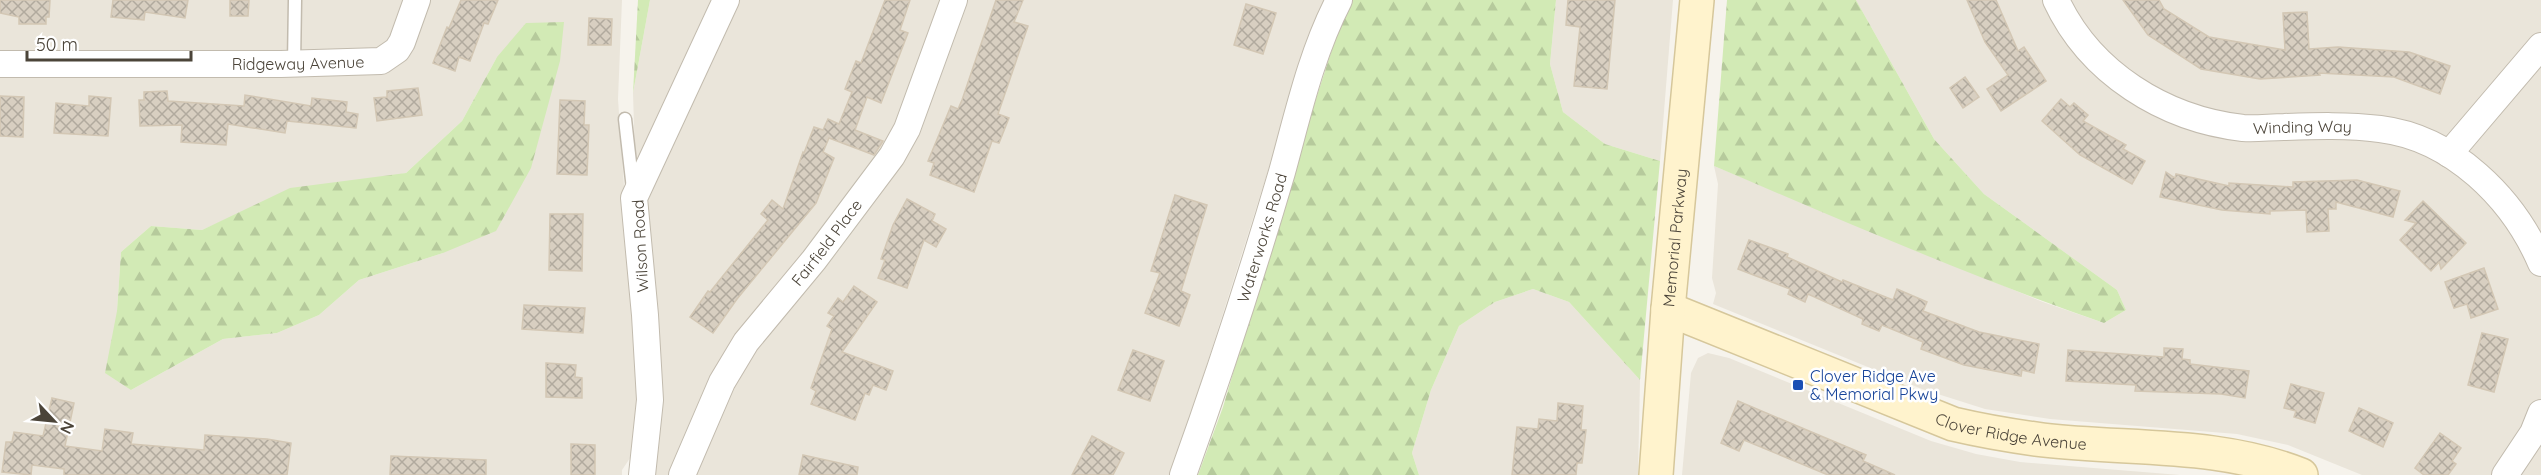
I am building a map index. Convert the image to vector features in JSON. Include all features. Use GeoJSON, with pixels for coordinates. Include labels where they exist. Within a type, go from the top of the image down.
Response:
{"type":"FeatureCollection","features":[{"type":"Feature","properties":{"kind":"street","name":"Ridgeway Avenue"},"geometry":{"type":"LineString","coordinates":[[0,64],[294,64],[381,61],[397,50],[402,42],[417,0]]}},
{"type":"Feature","properties":{"kind":"street","name":"Wilson Road"},"geometry":{"type":"LineString","coordinates":[[642,475],[650,400],[634,198],[726,0]]}},
{"type":"Feature","properties":{"kind":"street","name":"Fairfield Place"},"geometry":{"type":"LineString","coordinates":[[682,475],[722,382],[746,342],[814,260],[892,156],[907,129],[954,0]]}},
{"type":"Feature","properties":{"kind":"street","name":"Waterworks Road"},"geometry":{"type":"LineString","coordinates":[[1184,475],[1233,328],[1313,62],[1339,0]]}},
{"type":"Feature","properties":{"kind":"street","name":"Memorial Parkway"},"geometry":{"type":"LineString","coordinates":[[1656,475],[1668,309],[1697,0]]}},
{"type":"Feature","properties":{"kind":"street","name":"Winding Way"},"geometry":{"type":"LineString","coordinates":[[2056,0],[2065,19],[2094,56],[2140,94],[2170,110],[2203,122],[2245,128],[2381,129],[2426,143],[2449,154],[2503,199],[2532,242],[2541,263]]}},
{"type":"Feature","properties":{"kind":"street"},"geometry":{"type":"LineString","coordinates":[[2449,154],[2541,46]]}},
{"type":"Feature","properties":{"kind":"street","name":"Clover Ridge Avenue"},"geometry":{"type":"LineString","coordinates":[[1668,309],[1953,424],[1987,432],[2045,440],[2231,454],[2301,475]]}},
{"type":"Feature","properties":{"kind":"street"},"geometry":{"type":"LineString","coordinates":[[2505,475],[2533,433],[2541,413]]}},
{"type":"Feature","properties":{"kind":"lane"},"geometry":{"type":"LineString","coordinates":[[294,64],[295,0]]}},
{"type":"Feature","properties":{"kind":"lane"},"geometry":{"type":"LineString","coordinates":[[625,119],[634,198]]}},
{"type":"Feature","properties":{"kind":"shaded area"},"geometry":{"type":"Polygon","coordinates":[[[0,0],[622,0],[618,99],[636,360],[636,449],[622,470],[622,475],[0,475],[0,0]],[[497,57],[462,121],[406,173],[238,214],[202,230],[151,226],[121,252],[117,311],[131,390],[223,339],[277,333],[319,315],[359,280],[443,253],[497,57]]]}},
{"type":"Feature","properties":{"kind":"shaded area"},"geometry":{"type":"Polygon","coordinates":[[[650,0],[1329,0],[1296,82],[1172,475],[648,475],[642,228],[635,157],[633,93],[650,0]]]}},
{"type":"Feature","properties":{"kind":"shaded area"},"geometry":{"type":"Polygon","coordinates":[[[1556,0],[1673,0],[1660,161],[1605,144],[1563,112],[1550,64],[1556,0]]]}},
{"type":"Feature","properties":{"kind":"shaded area"},"geometry":{"type":"Polygon","coordinates":[[[1856,0],[2541,0],[2541,475],[2362,475],[2288,445],[2237,434],[2050,419],[1985,409],[1922,389],[1713,304],[1716,293],[1712,278],[1718,184],[1714,166],[2043,302],[2104,323],[2126,310],[2117,290],[1984,194],[1934,139],[1856,0]]]}},
{"type":"Feature","properties":{"kind":"shaded area"},"geometry":{"type":"Polygon","coordinates":[[[1533,289],[1569,302],[1640,380],[1638,475],[1419,475],[1412,453],[1431,390],[1459,326],[1495,302],[1533,289]]]}},
{"type":"Feature","properties":{"kind":"shaded area"},"geometry":{"type":"Polygon","coordinates":[[[1708,353],[1729,358],[1931,441],[1976,454],[2020,462],[2180,475],[1682,475],[1691,373],[1698,358],[1708,353]]]}},
{"type":"Feature","properties":{"kind":"green space"},"geometry":{"type":"Polygon","coordinates":[[[638,0],[650,0],[633,93],[638,0]]]}},
{"type":"Feature","properties":{"kind":"green space"},"geometry":{"type":"Polygon","coordinates":[[[1350,0],[1556,0],[1550,64],[1563,112],[1605,144],[1660,161],[1640,380],[1569,302],[1533,289],[1495,302],[1459,326],[1431,390],[1412,453],[1419,475],[1198,475],[1223,407],[1295,164],[1346,6],[1350,0]]]}},
{"type":"Feature","properties":{"kind":"green space"},"geometry":{"type":"Polygon","coordinates":[[[1727,0],[1856,0],[1934,139],[1984,194],[2117,290],[2126,310],[2104,323],[1957,268],[1714,166],[1727,0]]]}},
{"type":"Feature","properties":{"kind":"green space"},"geometry":{"type":"Polygon","coordinates":[[[564,22],[560,61],[531,168],[496,231],[443,253],[359,280],[319,315],[277,333],[223,339],[131,390],[105,373],[117,311],[121,252],[151,226],[202,230],[290,188],[406,173],[462,121],[497,57],[526,23],[564,22]]]}},
{"type":"Feature","properties":{"kind":"building"},"geometry":{"type":"Polygon","coordinates":[[[0,0],[50,0],[49,17],[46,17],[46,24],[19,24],[19,17],[0,13],[0,0]]]}},
{"type":"Feature","properties":{"kind":"building"},"geometry":{"type":"Polygon","coordinates":[[[113,0],[188,0],[185,18],[145,12],[144,20],[111,17],[113,0]]]}},
{"type":"Feature","properties":{"kind":"building"},"geometry":{"type":"Polygon","coordinates":[[[230,0],[249,0],[248,16],[230,16],[230,0]]]}},
{"type":"Feature","properties":{"kind":"building"},"geometry":{"type":"Polygon","coordinates":[[[461,0],[498,0],[488,24],[484,23],[470,61],[459,57],[455,71],[433,63],[447,27],[449,28],[461,0]]]}},
{"type":"Feature","properties":{"kind":"building"},"geometry":{"type":"Polygon","coordinates":[[[885,0],[910,0],[900,30],[908,33],[881,103],[867,97],[855,130],[883,141],[874,155],[829,138],[823,152],[834,158],[816,203],[737,299],[713,333],[690,317],[708,291],[710,292],[768,220],[761,214],[772,200],[783,209],[814,127],[823,130],[828,119],[839,124],[852,92],[845,89],[856,61],[861,63],[885,0]]]}},
{"type":"Feature","properties":{"kind":"building"},"geometry":{"type":"Polygon","coordinates":[[[996,0],[1023,0],[1014,22],[1028,26],[998,114],[1009,118],[999,143],[992,141],[974,192],[930,175],[934,163],[928,161],[951,106],[958,109],[962,100],[996,0]]]}},
{"type":"Feature","properties":{"kind":"building"},"geometry":{"type":"Polygon","coordinates":[[[1568,0],[1615,0],[1607,89],[1574,86],[1580,27],[1566,25],[1568,0]]]}},
{"type":"Feature","properties":{"kind":"building"},"geometry":{"type":"Polygon","coordinates":[[[1967,0],[1996,0],[2018,51],[2024,47],[2046,81],[2001,111],[1987,89],[2008,75],[1985,42],[1967,0]]]}},
{"type":"Feature","properties":{"kind":"building"},"geometry":{"type":"Polygon","coordinates":[[[2123,0],[2159,0],[2164,9],[2209,37],[2285,50],[2283,13],[2307,12],[2309,49],[2338,47],[2409,52],[2450,66],[2440,94],[2394,77],[2319,73],[2320,75],[2260,79],[2201,69],[2148,35],[2123,0]]]}},
{"type":"Feature","properties":{"kind":"building"},"geometry":{"type":"Polygon","coordinates":[[[1246,4],[1276,13],[1263,54],[1234,45],[1246,4]]]}},
{"type":"Feature","properties":{"kind":"building"},"geometry":{"type":"Polygon","coordinates":[[[589,18],[612,19],[611,45],[588,45],[589,18]]]}},
{"type":"Feature","properties":{"kind":"building"},"geometry":{"type":"Polygon","coordinates":[[[1965,77],[1979,97],[1963,108],[1950,88],[1965,77]]]}},
{"type":"Feature","properties":{"kind":"building"},"geometry":{"type":"Polygon","coordinates":[[[418,88],[422,115],[377,121],[374,98],[387,97],[387,91],[418,88]]]}},
{"type":"Feature","properties":{"kind":"building"},"geometry":{"type":"Polygon","coordinates":[[[167,91],[168,101],[244,106],[245,95],[311,106],[312,98],[347,102],[346,112],[358,114],[356,128],[287,121],[285,133],[228,124],[226,145],[181,142],[182,125],[140,126],[139,100],[144,100],[144,92],[167,91]]]}},
{"type":"Feature","properties":{"kind":"building"},"geometry":{"type":"Polygon","coordinates":[[[0,96],[24,97],[23,137],[0,136],[0,96]]]}},
{"type":"Feature","properties":{"kind":"building"},"geometry":{"type":"Polygon","coordinates":[[[89,96],[111,98],[108,136],[54,133],[56,103],[89,106],[89,96]]]}},
{"type":"Feature","properties":{"kind":"building"},"geometry":{"type":"Polygon","coordinates":[[[2061,99],[2070,107],[2074,103],[2088,115],[2083,121],[2126,145],[2123,149],[2145,161],[2132,184],[2080,155],[2042,121],[2061,99]]]}},
{"type":"Feature","properties":{"kind":"building"},"geometry":{"type":"Polygon","coordinates":[[[560,100],[585,101],[584,125],[589,125],[587,175],[557,174],[560,100]]]}},
{"type":"Feature","properties":{"kind":"building"},"geometry":{"type":"Polygon","coordinates":[[[2166,172],[2175,178],[2176,174],[2229,186],[2229,183],[2293,187],[2293,182],[2357,180],[2400,191],[2393,217],[2336,202],[2336,209],[2328,209],[2329,231],[2307,232],[2306,210],[2270,211],[2270,214],[2222,210],[2160,197],[2166,172]]]}},
{"type":"Feature","properties":{"kind":"building"},"geometry":{"type":"Polygon","coordinates":[[[1175,195],[1207,205],[1181,291],[1190,295],[1179,326],[1145,313],[1160,273],[1151,271],[1175,195]]]}},
{"type":"Feature","properties":{"kind":"building"},"geometry":{"type":"Polygon","coordinates":[[[907,199],[935,214],[932,221],[946,229],[936,247],[924,240],[907,288],[878,278],[885,260],[881,259],[893,225],[907,199]]]}},
{"type":"Feature","properties":{"kind":"building"},"geometry":{"type":"Polygon","coordinates":[[[2423,201],[2466,243],[2441,269],[2439,262],[2431,271],[2400,240],[2416,223],[2405,220],[2423,201]]]}},
{"type":"Feature","properties":{"kind":"building"},"geometry":{"type":"Polygon","coordinates":[[[550,214],[583,214],[582,271],[549,270],[550,214]]]}},
{"type":"Feature","properties":{"kind":"building"},"geometry":{"type":"Polygon","coordinates":[[[1749,240],[1788,254],[1787,257],[1842,282],[1843,280],[1893,300],[1897,289],[1927,302],[1923,311],[1979,332],[2039,344],[2034,373],[2022,370],[2021,376],[1964,365],[1921,349],[1923,342],[1882,325],[1879,331],[1862,324],[1863,319],[1808,294],[1805,302],[1788,294],[1790,289],[1738,269],[1749,240]]]}},
{"type":"Feature","properties":{"kind":"building"},"geometry":{"type":"Polygon","coordinates":[[[2484,268],[2498,309],[2471,318],[2467,304],[2454,308],[2445,282],[2484,268]]]}},
{"type":"Feature","properties":{"kind":"building"},"geometry":{"type":"Polygon","coordinates":[[[854,286],[877,302],[842,352],[893,371],[886,390],[873,385],[869,395],[865,393],[855,420],[811,404],[816,391],[811,388],[832,329],[827,326],[834,316],[828,313],[838,298],[843,302],[854,286]]]}},
{"type":"Feature","properties":{"kind":"building"},"geometry":{"type":"Polygon","coordinates":[[[524,305],[585,308],[583,333],[522,329],[524,305]]]}},
{"type":"Feature","properties":{"kind":"building"},"geometry":{"type":"Polygon","coordinates":[[[2482,333],[2508,339],[2494,392],[2468,385],[2482,333]]]}},
{"type":"Feature","properties":{"kind":"building"},"geometry":{"type":"Polygon","coordinates":[[[2164,348],[2183,349],[2182,359],[2190,360],[2190,364],[2249,371],[2245,398],[2221,394],[2135,391],[2136,385],[2066,381],[2068,350],[2164,357],[2164,348]]]}},
{"type":"Feature","properties":{"kind":"building"},"geometry":{"type":"Polygon","coordinates":[[[1133,350],[1164,361],[1150,401],[1118,390],[1133,350]]]}},
{"type":"Feature","properties":{"kind":"building"},"geometry":{"type":"Polygon","coordinates":[[[546,363],[576,365],[575,377],[582,378],[582,398],[546,397],[546,363]]]}},
{"type":"Feature","properties":{"kind":"building"},"geometry":{"type":"Polygon","coordinates":[[[2291,384],[2324,393],[2315,423],[2294,417],[2296,411],[2284,408],[2291,384]]]}},
{"type":"Feature","properties":{"kind":"building"},"geometry":{"type":"Polygon","coordinates":[[[52,398],[74,403],[65,446],[102,451],[105,429],[133,433],[131,444],[204,450],[205,435],[267,439],[291,443],[287,475],[64,475],[64,469],[32,465],[31,475],[2,472],[6,442],[12,442],[14,432],[43,436],[52,398]]]}},
{"type":"Feature","properties":{"kind":"building"},"geometry":{"type":"Polygon","coordinates":[[[1738,401],[1866,455],[1863,461],[1895,475],[1828,475],[1744,440],[1739,451],[1721,443],[1738,401]]]}},
{"type":"Feature","properties":{"kind":"building"},"geometry":{"type":"Polygon","coordinates":[[[1558,403],[1583,406],[1581,430],[1586,430],[1582,463],[1577,463],[1576,475],[1512,475],[1517,427],[1538,429],[1539,419],[1557,421],[1558,403]]]}},
{"type":"Feature","properties":{"kind":"building"},"geometry":{"type":"Polygon","coordinates":[[[2359,408],[2393,423],[2383,447],[2349,431],[2359,408]]]}},
{"type":"Feature","properties":{"kind":"building"},"geometry":{"type":"Polygon","coordinates":[[[2440,433],[2461,448],[2452,461],[2456,464],[2448,475],[2424,475],[2415,468],[2440,433]]]}},
{"type":"Feature","properties":{"kind":"building"},"geometry":{"type":"Polygon","coordinates":[[[1092,436],[1124,453],[1113,475],[1072,475],[1092,436]]]}},
{"type":"Feature","properties":{"kind":"building"},"geometry":{"type":"Polygon","coordinates":[[[571,444],[595,445],[595,475],[571,475],[571,444]]]}},
{"type":"Feature","properties":{"kind":"building"},"geometry":{"type":"Polygon","coordinates":[[[803,455],[858,467],[857,475],[799,475],[803,455]]]}},
{"type":"Feature","properties":{"kind":"building"},"geometry":{"type":"Polygon","coordinates":[[[391,456],[486,460],[486,475],[390,475],[391,456]]]}},
{"type":"Feature","properties":{"kind":"place","name":"Clover Ridge Ave & Memorial Pkwy"},"geometry":{"type":"Point","coordinates":[1798,385]}}]}
